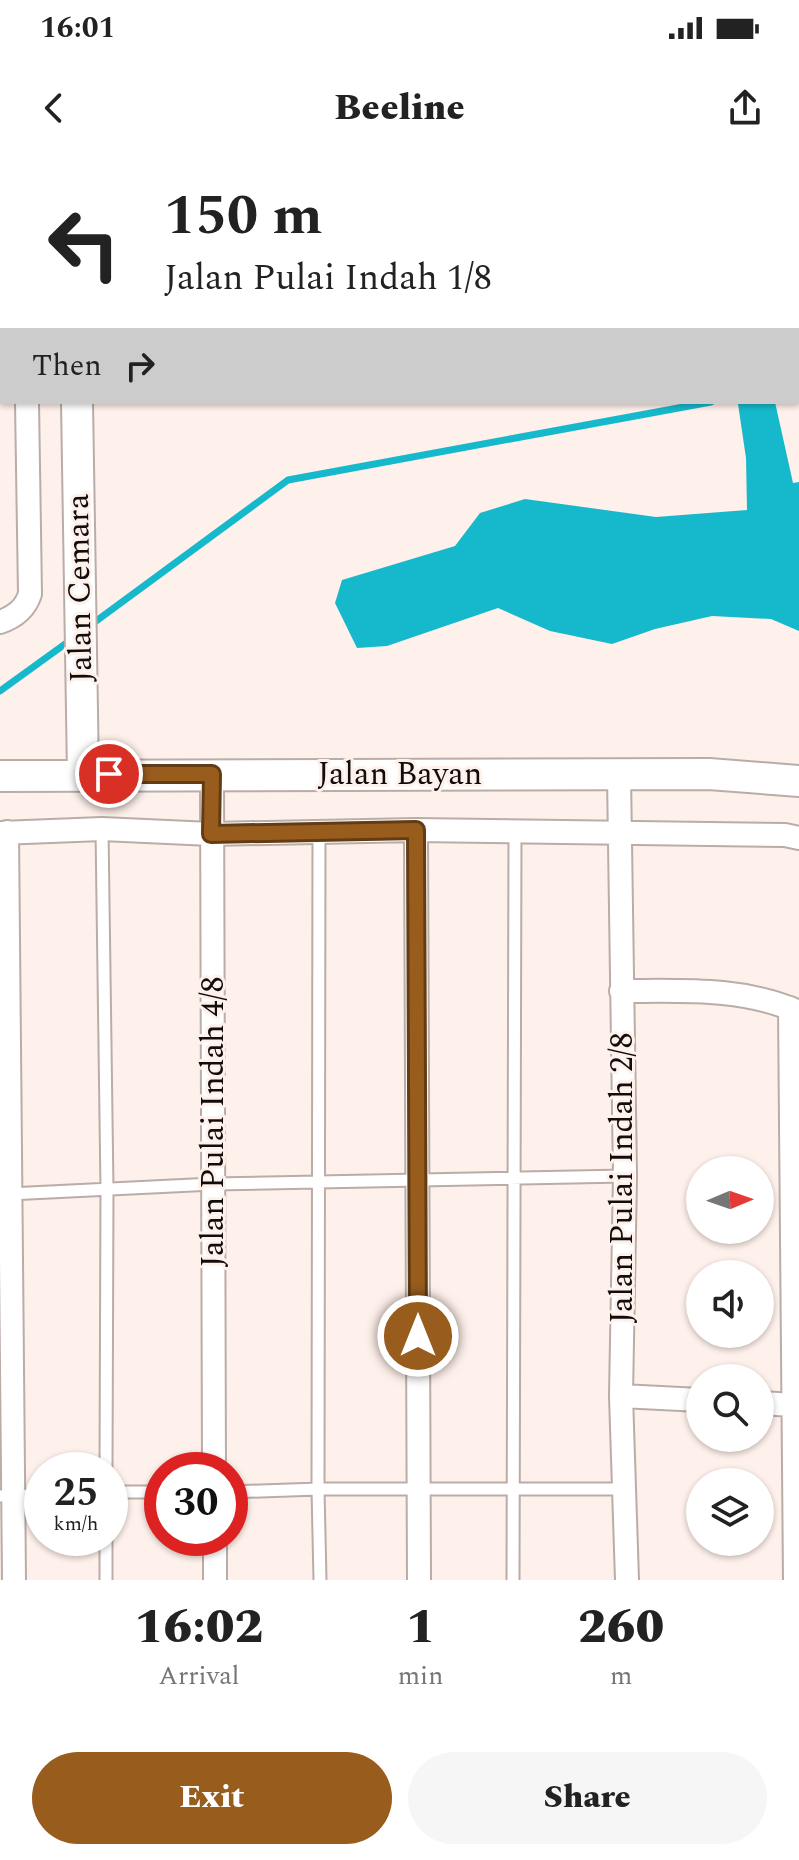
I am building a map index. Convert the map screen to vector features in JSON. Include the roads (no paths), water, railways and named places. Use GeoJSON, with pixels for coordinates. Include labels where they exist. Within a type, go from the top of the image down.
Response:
{"type":"FeatureCollection","features":[{"type":"Feature","properties":{"kind":"street"},"geometry":{"type":"LineString","coordinates":[[0,622],[9,619],[26,605],[30,594],[27,404]]}},
{"type":"Feature","properties":{"kind":"street","name":"Jalan Cemara"},"geometry":{"type":"LineString","coordinates":[[77,404],[83,774]]}},
{"type":"Feature","properties":{"kind":"street","name":"Jalan Pulai Indah 4/8"},"geometry":{"type":"LineString","coordinates":[[212,774],[214,1452]]}},
{"type":"Feature","properties":{"kind":"street","name":"Jalan Bayan"},"geometry":{"type":"LineString","coordinates":[[0,776],[709,774],[799,781]]}},
{"type":"Feature","properties":{"kind":"street","name":"Jalan Pulai Indah 2/8"},"geometry":{"type":"LineString","coordinates":[[619,775],[625,1176],[621,1396],[627,1580]]}},
{"type":"Feature","properties":{"kind":"street"},"geometry":{"type":"LineString","coordinates":[[14,1580],[7,1496],[3,833],[102,829],[211,834],[416,830],[619,831],[785,835],[799,838]]}},
{"type":"Feature","properties":{"kind":"street"},"geometry":{"type":"LineString","coordinates":[[416,830],[419,1580]]}},
{"type":"Feature","properties":{"kind":"street"},"geometry":{"type":"LineString","coordinates":[[621,991],[736,994],[772,1000],[795,1010],[795,1580]]}},
{"type":"Feature","properties":{"kind":"street"},"geometry":{"type":"LineString","coordinates":[[621,1396],[686,1399]]}},
{"type":"Feature","properties":{"kind":"street"},"geometry":{"type":"LineString","coordinates":[[774,1404],[794,1405]]}},
{"type":"Feature","properties":{"kind":"street"},"geometry":{"type":"LineString","coordinates":[[215,1556],[215,1580]]}},
{"type":"Feature","properties":{"kind":"lane"},"geometry":{"type":"LineString","coordinates":[[102,829],[107,1189],[106,1452]]}},
{"type":"Feature","properties":{"kind":"lane"},"geometry":{"type":"LineString","coordinates":[[319,832],[320,1580]]}},
{"type":"Feature","properties":{"kind":"lane"},"geometry":{"type":"LineString","coordinates":[[513,1580],[515,832]]}},
{"type":"Feature","properties":{"kind":"lane"},"geometry":{"type":"LineString","coordinates":[[5,1194],[213,1184],[625,1176]]}},
{"type":"Feature","properties":{"kind":"lane"},"geometry":{"type":"LineString","coordinates":[[248,1491],[625,1489]]}},
{"type":"Feature","properties":{"kind":"lane"},"geometry":{"type":"LineString","coordinates":[[106,1556],[106,1580]]}},
{"type":"Feature","properties":{"kind":"water"},"geometry":{"type":"Polygon","coordinates":[[[738,404],[775,404],[793,483],[799,482],[799,631],[771,619],[712,616],[655,629],[612,644],[550,631],[498,608],[387,646],[357,648],[335,603],[342,580],[455,546],[480,513],[525,499],[656,517],[747,510],[746,458],[738,404]]]}},
{"type":"Feature","properties":{"kind":"waterway"},"geometry":{"type":"LineString","coordinates":[[88,627],[288,480],[700,404]]}},
{"type":"Feature","properties":{"kind":"waterway"},"geometry":{"type":"LineString","coordinates":[[0,691],[72,639]]}}]}
